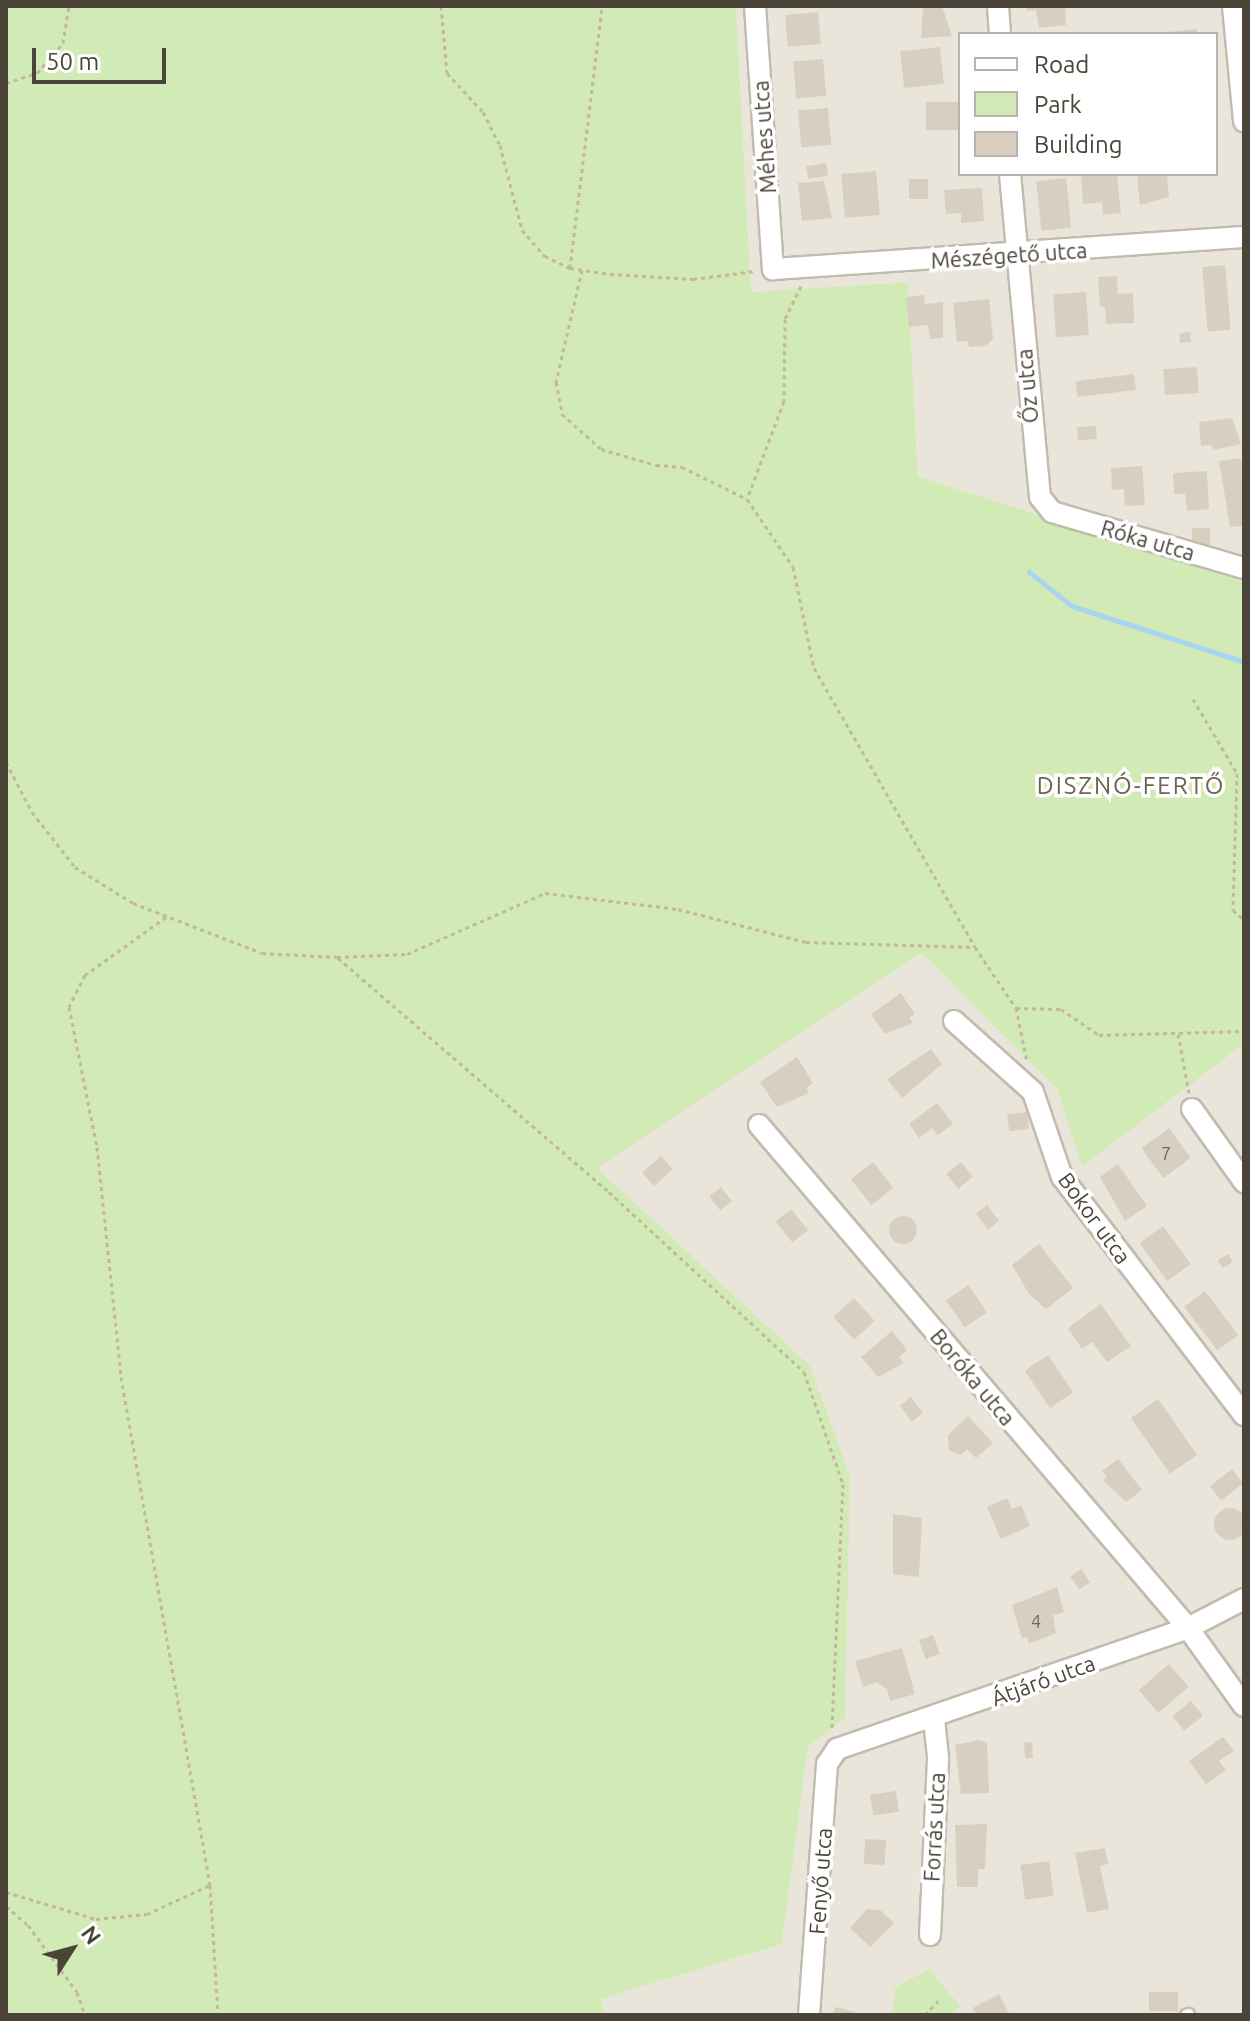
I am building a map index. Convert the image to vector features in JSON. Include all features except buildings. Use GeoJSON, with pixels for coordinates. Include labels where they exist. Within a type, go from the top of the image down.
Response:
{"type":"FeatureCollection","features":[{"type":"Feature","properties":{"kind":"street","name":"Méhes utca"},"geometry":{"type":"LineString","coordinates":[[755,6],[773,269]]}},
{"type":"Feature","properties":{"kind":"street"},"geometry":{"type":"LineString","coordinates":[[998,6],[1000,32]]}},
{"type":"Feature","properties":{"kind":"street"},"geometry":{"type":"LineString","coordinates":[[1233,6],[1244,121]]}},
{"type":"Feature","properties":{"kind":"street","name":"Őz utca"},"geometry":{"type":"LineString","coordinates":[[1010,176],[1035,484],[1052,512]]}},
{"type":"Feature","properties":{"kind":"street","name":"Mészégető utca"},"geometry":{"type":"LineString","coordinates":[[773,269],[1016,255],[1244,237]]}},
{"type":"Feature","properties":{"kind":"street","name":"Róka utca"},"geometry":{"type":"LineString","coordinates":[[1052,512],[1244,568]]}},
{"type":"Feature","properties":{"kind":"street","name":"Bokor utca"},"geometry":{"type":"LineString","coordinates":[[954,1021],[1033,1092],[1062,1177],[1244,1415]]}},
{"type":"Feature","properties":{"kind":"street"},"geometry":{"type":"LineString","coordinates":[[1192,1109],[1244,1182]]}},
{"type":"Feature","properties":{"kind":"street","name":"Boróka utca"},"geometry":{"type":"LineString","coordinates":[[759,1125],[1188,1628],[1244,1706]]}},
{"type":"Feature","properties":{"kind":"street","name":"Átjáró utca"},"geometry":{"type":"LineString","coordinates":[[837,1749],[934,1719],[1188,1628],[1244,1599]]}},
{"type":"Feature","properties":{"kind":"street","name":"Forrás utca"},"geometry":{"type":"LineString","coordinates":[[930,1935],[938,1757],[934,1719]]}},
{"type":"Feature","properties":{"kind":"street","name":"Fenyő utca"},"geometry":{"type":"LineString","coordinates":[[809,2015],[827,1764],[837,1749]]}},
{"type":"Feature","properties":{"kind":"path"},"geometry":{"type":"LineString","coordinates":[[6,83],[37,73],[63,43],[69,6]]}},
{"type":"Feature","properties":{"kind":"path"},"geometry":{"type":"LineString","coordinates":[[441,6],[447,73],[483,112],[500,145],[522,230],[545,256],[582,270],[693,279],[773,269]]}},
{"type":"Feature","properties":{"kind":"path"},"geometry":{"type":"LineString","coordinates":[[570,268],[602,6]]}},
{"type":"Feature","properties":{"kind":"path"},"geometry":{"type":"LineString","coordinates":[[747,499],[784,401],[785,319],[811,268]]}},
{"type":"Feature","properties":{"kind":"path"},"geometry":{"type":"LineString","coordinates":[[582,270],[556,382],[562,414],[601,449],[656,465],[682,467],[747,499],[793,567],[814,668],[975,947],[1016,1008],[1033,1092]]}},
{"type":"Feature","properties":{"kind":"path"},"geometry":{"type":"LineString","coordinates":[[1193,699],[1237,773],[1233,910],[1244,920]]}},
{"type":"Feature","properties":{"kind":"path"},"geometry":{"type":"LineString","coordinates":[[6,762],[32,812],[75,867],[166,917],[262,953],[337,957],[407,954],[545,893],[678,909],[806,942],[975,947]]}},
{"type":"Feature","properties":{"kind":"path"},"geometry":{"type":"LineString","coordinates":[[166,917],[85,975],[69,1007],[97,1147],[121,1377],[210,1885],[218,2015]]}},
{"type":"Feature","properties":{"kind":"path"},"geometry":{"type":"LineString","coordinates":[[337,957],[609,1192],[804,1372],[843,1484],[830,1723],[837,1749]]}},
{"type":"Feature","properties":{"kind":"path"},"geometry":{"type":"LineString","coordinates":[[1016,1008],[1061,1009],[1099,1035],[1244,1031]]}},
{"type":"Feature","properties":{"kind":"path"},"geometry":{"type":"LineString","coordinates":[[1178,1033],[1192,1109]]}},
{"type":"Feature","properties":{"kind":"path"},"geometry":{"type":"LineString","coordinates":[[6,1892],[96,1919],[147,1914],[210,1885]]}},
{"type":"Feature","properties":{"kind":"path"},"geometry":{"type":"LineString","coordinates":[[6,1906],[45,1947],[77,1992],[85,2015]]}},
{"type":"Feature","properties":{"kind":"path"},"geometry":{"type":"LineString","coordinates":[[925,2015],[938,2001]]}},
{"type":"Feature","properties":{"kind":"shaded area"},"geometry":{"type":"Polygon","coordinates":[[[736,6],[1244,6],[1244,582],[918,476],[908,282],[751,292],[736,6]]]}},
{"type":"Feature","properties":{"kind":"shaded area"},"geometry":{"type":"Polygon","coordinates":[[[922,953],[1057,1089],[1082,1165],[1244,1044],[1244,2015],[605,2015],[601,1999],[782,1944],[808,1746],[596,1168],[922,953]]]}},
{"type":"Feature","properties":{"kind":"green space"},"geometry":{"type":"Polygon","coordinates":[[[6,6],[736,6],[751,292],[908,282],[918,476],[1244,582],[1244,1044],[1082,1166],[1057,1089],[922,953],[597,1168],[810,1366],[850,1476],[845,1718],[808,1746],[782,1944],[601,1999],[605,2015],[6,2015],[6,6]]]}},
{"type":"Feature","properties":{"kind":"green space"},"geometry":{"type":"Polygon","coordinates":[[[929,1969],[960,2006],[951,2015],[892,2015],[895,1988],[929,1969]]]}},
{"type":"Feature","properties":{"kind":"waterway"},"geometry":{"type":"LineString","coordinates":[[1029,572],[1072,606],[1244,662]]}},
{"type":"Feature","properties":{"kind":"district","name":"DISZNÓ-FERTŐ"},"geometry":{"type":"Point","coordinates":[1131,786]}}]}
